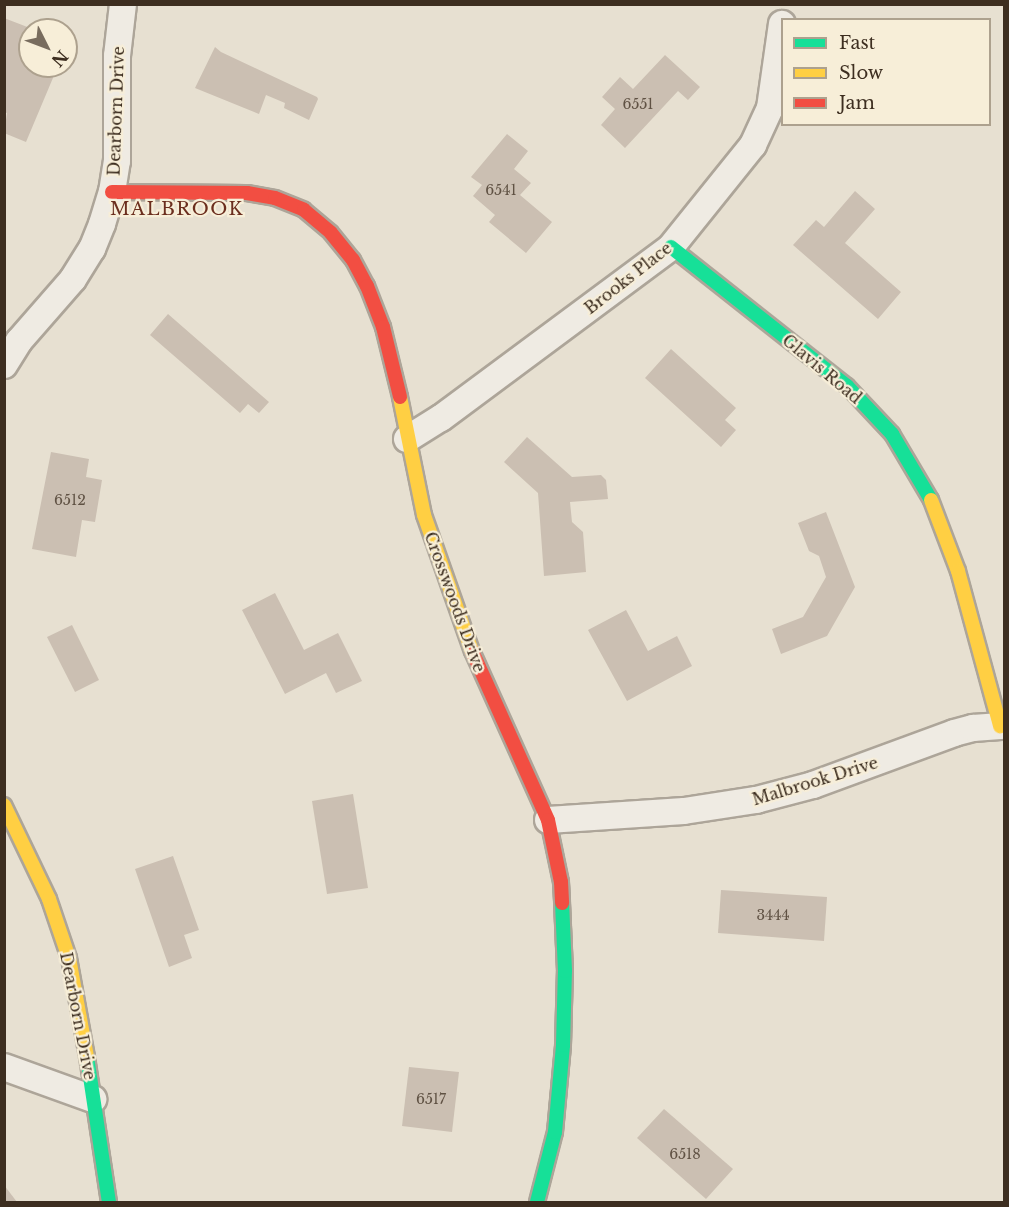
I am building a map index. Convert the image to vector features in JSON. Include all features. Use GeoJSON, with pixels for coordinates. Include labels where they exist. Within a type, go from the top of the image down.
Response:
{"type":"FeatureCollection","features":[{"type":"Feature","properties":{"kind":"street","name":"Dearborn Drive"},"geometry":{"type":"LineString","coordinates":[[4,365],[12,345],[73,279],[92,249],[112,192],[117,161],[117,56],[123,4]]}},
{"type":"Feature","properties":{"kind":"street"},"geometry":{"type":"LineString","coordinates":[[784,18],[791,4]]}},
{"type":"Feature","properties":{"kind":"street","name":"Brooks Place"},"geometry":{"type":"LineString","coordinates":[[407,439],[441,418],[671,247],[753,144],[770,108],[781,37]]}},
{"type":"Feature","properties":{"kind":"street","name":"Crosswoods Drive"},"geometry":{"type":"LineString","coordinates":[[112,192],[247,193],[275,198],[304,210],[331,232],[353,260],[367,286],[383,327],[424,515],[447,585],[481,675],[548,820],[561,882],[565,971],[555,1132],[537,1203]]}},
{"type":"Feature","properties":{"kind":"street","name":"Glavis Road"},"geometry":{"type":"LineString","coordinates":[[671,247],[847,386],[892,434],[917,472],[936,509],[958,571],[1002,726]]}},
{"type":"Feature","properties":{"kind":"street","name":"Malbrook Drive"},"geometry":{"type":"LineString","coordinates":[[548,820],[684,811],[756,800],[813,785],[954,734],[1002,726]]}},
{"type":"Feature","properties":{"kind":"street","name":"Dearborn Drive"},"geometry":{"type":"LineString","coordinates":[[4,805],[49,899],[69,958],[85,1041],[109,1203]]}},
{"type":"Feature","properties":{"kind":"street"},"geometry":{"type":"LineString","coordinates":[[4,1067],[93,1100]]}},
{"type":"Feature","properties":{"kind":"building"},"geometry":{"type":"Polygon","coordinates":[[[4,18],[18,23],[18,78],[53,78],[26,142],[4,133],[7,113],[4,112],[4,18]]]}},
{"type":"Feature","properties":{"kind":"building"},"geometry":{"type":"Polygon","coordinates":[[[215,47],[221,52],[317,97],[309,120],[284,108],[285,103],[266,95],[259,114],[195,88],[215,47]]]}},
{"type":"Feature","properties":{"kind":"building"},"geometry":{"type":"Polygon","coordinates":[[[665,55],[700,87],[688,100],[678,91],[625,148],[601,125],[615,109],[602,97],[620,77],[633,89],[665,55]]]}},
{"type":"Feature","properties":{"kind":"building"},"geometry":{"type":"Polygon","coordinates":[[[507,134],[528,151],[514,169],[531,183],[520,195],[552,222],[526,253],[489,222],[495,215],[473,196],[482,185],[471,177],[507,134]]]}},
{"type":"Feature","properties":{"kind":"building"},"geometry":{"type":"Polygon","coordinates":[[[855,191],[875,209],[845,243],[901,292],[878,319],[793,245],[816,220],[824,227],[855,191]]]}},
{"type":"Feature","properties":{"kind":"building"},"geometry":{"type":"Polygon","coordinates":[[[168,314],[269,402],[259,413],[248,404],[240,413],[150,335],[168,314]]]}},
{"type":"Feature","properties":{"kind":"building"},"geometry":{"type":"Polygon","coordinates":[[[671,349],[736,408],[725,420],[736,430],[721,447],[645,378],[671,349]]]}},
{"type":"Feature","properties":{"kind":"building"},"geometry":{"type":"Polygon","coordinates":[[[527,437],[572,477],[601,475],[606,480],[608,499],[570,502],[572,522],[583,532],[586,572],[544,576],[538,493],[504,462],[527,437]]]}},
{"type":"Feature","properties":{"kind":"building"},"geometry":{"type":"Polygon","coordinates":[[[51,452],[89,459],[86,477],[102,480],[95,522],[82,520],[76,557],[32,549],[51,452]]]}},
{"type":"Feature","properties":{"kind":"building"},"geometry":{"type":"Polygon","coordinates":[[[826,512],[855,587],[827,636],[781,654],[772,629],[803,617],[826,577],[819,556],[809,551],[798,523],[826,512]]]}},
{"type":"Feature","properties":{"kind":"building"},"geometry":{"type":"Polygon","coordinates":[[[275,593],[304,650],[338,633],[362,681],[336,693],[326,673],[285,694],[242,610],[275,593]]]}},
{"type":"Feature","properties":{"kind":"building"},"geometry":{"type":"Polygon","coordinates":[[[626,610],[648,651],[677,636],[692,666],[627,701],[588,630],[626,610]]]}},
{"type":"Feature","properties":{"kind":"building"},"geometry":{"type":"Polygon","coordinates":[[[72,625],[99,680],[75,692],[47,637],[72,625]]]}},
{"type":"Feature","properties":{"kind":"building"},"geometry":{"type":"Polygon","coordinates":[[[353,794],[368,888],[327,894],[312,801],[353,794]]]}},
{"type":"Feature","properties":{"kind":"building"},"geometry":{"type":"Polygon","coordinates":[[[173,856],[199,930],[184,935],[192,958],[169,967],[135,869],[173,856]]]}},
{"type":"Feature","properties":{"kind":"building"},"geometry":{"type":"Polygon","coordinates":[[[721,890],[827,897],[824,941],[718,933],[721,890]]]}},
{"type":"Feature","properties":{"kind":"building"},"geometry":{"type":"Polygon","coordinates":[[[409,1067],[459,1072],[452,1132],[402,1126],[409,1067]]]}},
{"type":"Feature","properties":{"kind":"building"},"geometry":{"type":"Polygon","coordinates":[[[664,1109],[733,1169],[706,1199],[637,1138],[664,1109]]]}},
{"type":"Feature","properties":{"kind":"building"},"geometry":{"type":"Polygon","coordinates":[[[4,1185],[17,1202],[4,1202],[4,1185]]]}},
{"type":"Feature","properties":{"kind":"traffic: fast"},"geometry":{"type":"LineString","coordinates":[[671,247],[847,386],[892,434],[931,500]]}},
{"type":"Feature","properties":{"kind":"traffic: fast"},"geometry":{"type":"LineString","coordinates":[[537,1202],[555,1132],[563,1045],[565,971],[562,903]]}},
{"type":"Feature","properties":{"kind":"traffic: fast"},"geometry":{"type":"LineString","coordinates":[[87,1057],[109,1202]]}},
{"type":"Feature","properties":{"kind":"traffic: slow"},"geometry":{"type":"LineString","coordinates":[[400,397],[424,515],[472,651]]}},
{"type":"Feature","properties":{"kind":"traffic: slow"},"geometry":{"type":"LineString","coordinates":[[931,500],[958,571],[1000,726]]}},
{"type":"Feature","properties":{"kind":"traffic: slow"},"geometry":{"type":"LineString","coordinates":[[4,805],[49,899],[69,958],[87,1057]]}},
{"type":"Feature","properties":{"kind":"traffic: jam"},"geometry":{"type":"LineString","coordinates":[[112,192],[247,193],[275,198],[304,210],[331,233],[353,260],[367,286],[383,327],[400,397]]}},
{"type":"Feature","properties":{"kind":"traffic: jam"},"geometry":{"type":"LineString","coordinates":[[472,651],[548,820],[561,882],[562,903]]}},
{"type":"Feature","properties":{"kind":"district","name":"MALBROOK"},"geometry":{"type":"Point","coordinates":[177,209]}}]}
